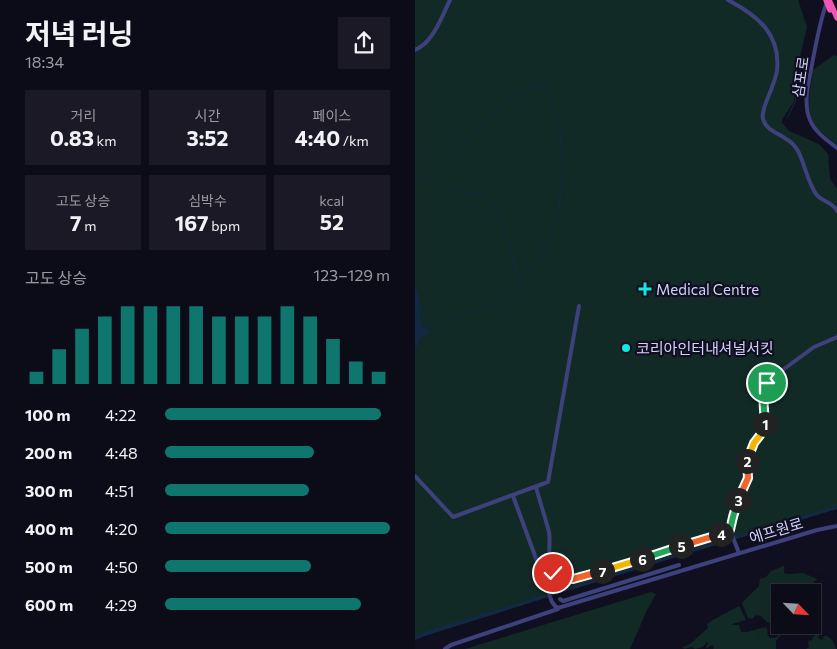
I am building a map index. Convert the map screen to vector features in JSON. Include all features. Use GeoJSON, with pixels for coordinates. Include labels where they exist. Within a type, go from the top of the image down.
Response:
{"type":"FeatureCollection","features":[{"type":"Feature","properties":{"kind":"highway"},"geometry":{"type":"LineString","coordinates":[[827,0],[837,26]]}},
{"type":"Feature","properties":{"kind":"highway"},"geometry":{"type":"LineString","coordinates":[[831,9],[837,18]]}},
{"type":"Feature","properties":{"kind":"street"},"geometry":{"type":"LineString","coordinates":[[415,50],[423,46],[430,38],[450,0]]}},
{"type":"Feature","properties":{"kind":"street"},"geometry":{"type":"LineString","coordinates":[[729,0],[757,18],[764,25],[770,34],[777,53],[777,72],[763,116],[765,125],[786,138],[793,145],[799,153],[814,191],[820,198],[834,206],[837,212]]}},
{"type":"Feature","properties":{"kind":"street","name":"삼포로"},"geometry":{"type":"LineString","coordinates":[[827,0],[820,23],[807,99],[809,117],[813,126],[837,148]]}},
{"type":"Feature","properties":{"kind":"street"},"geometry":{"type":"LineString","coordinates":[[415,476],[453,517],[548,482],[579,306]]}},
{"type":"Feature","properties":{"kind":"street"},"geometry":{"type":"LineString","coordinates":[[739,553],[730,530],[736,506],[748,478],[747,461],[754,443],[764,430],[763,395],[767,383],[814,347],[837,337]]}},
{"type":"Feature","properties":{"kind":"street"},"geometry":{"type":"LineString","coordinates":[[536,487],[549,538],[550,565],[555,575],[565,580],[614,567],[730,530]]}},
{"type":"Feature","properties":{"kind":"street"},"geometry":{"type":"LineString","coordinates":[[513,496],[553,602],[555,606],[560,608]]}},
{"type":"Feature","properties":{"kind":"street","name":"에프원로"},"geometry":{"type":"LineString","coordinates":[[445,649],[451,645],[560,608],[739,553],[837,526]]}},
{"type":"Feature","properties":{"kind":"street"},"geometry":{"type":"LineString","coordinates":[[560,599],[563,601],[679,565]]}},
{"type":"Feature","properties":{"kind":"green space","name":"코리아인터내셔널서킷"},"geometry":{"type":"Polygon","coordinates":[[[415,0],[798,0],[807,27],[797,70],[794,101],[782,123],[789,131],[819,144],[828,154],[830,179],[837,189],[837,507],[428,632],[415,639],[415,0]]]}},
{"type":"Feature","properties":{"kind":"green space"},"geometry":{"type":"Polygon","coordinates":[[[834,55],[837,56],[837,145],[816,126],[812,120],[809,106],[813,70],[834,55]]]}},
{"type":"Feature","properties":{"kind":"green space"},"geometry":{"type":"Polygon","coordinates":[[[784,566],[784,573],[803,573],[817,579],[812,584],[771,584],[771,622],[768,623],[761,616],[756,615],[752,619],[748,618],[742,603],[759,586],[760,579],[766,577],[771,571],[784,566]]]}},
{"type":"Feature","properties":{"kind":"green space"},"geometry":{"type":"Polygon","coordinates":[[[651,592],[656,594],[630,649],[465,649],[651,592]]]}},
{"type":"Feature","properties":{"kind":"green space"},"geometry":{"type":"Polygon","coordinates":[[[739,606],[746,620],[732,624],[739,625],[741,632],[766,627],[770,638],[776,638],[778,634],[782,634],[776,641],[776,649],[713,649],[712,645],[706,647],[707,642],[703,647],[684,649],[683,647],[690,644],[708,628],[707,624],[739,606]]]}},
{"type":"Feature","properties":{"kind":"green space"},"geometry":{"type":"Polygon","coordinates":[[[820,634],[818,638],[822,640],[825,635],[831,639],[836,649],[806,649],[809,647],[808,641],[812,640],[813,637],[820,634]]]}},
{"type":"Feature","properties":{"kind":"water"},"geometry":{"type":"Polygon","coordinates":[[[415,284],[421,304],[420,318],[422,327],[430,330],[419,340],[418,346],[415,347],[415,284]]]}},
{"type":"Feature","properties":{"kind":"water"},"geometry":{"type":"Polygon","coordinates":[[[837,506],[837,509],[693,552],[692,555],[689,553],[415,640],[415,636],[426,631],[532,599],[534,594],[537,597],[591,580],[593,577],[595,579],[703,546],[705,542],[707,545],[837,506]]]}},
{"type":"Feature","properties":{"kind":"waterway"},"geometry":{"type":"LineString","coordinates":[[456,145],[469,140],[502,107],[520,93],[541,83],[557,117],[563,166],[562,184],[555,221],[549,239],[531,271],[500,305],[481,309],[456,318]]}},
{"type":"Feature","properties":{"kind":"waterway"},"geometry":{"type":"LineString","coordinates":[[787,118],[795,102],[796,92],[799,90]]}},
{"type":"Feature","properties":{"kind":"waterway"},"geometry":{"type":"LineString","coordinates":[[415,160],[420,159]]}},
{"type":"Feature","properties":{"kind":"waterway"},"geometry":{"type":"LineString","coordinates":[[415,176],[425,180]]}},
{"type":"Feature","properties":{"kind":"waterway"},"geometry":{"type":"LineString","coordinates":[[453,188],[485,197],[505,229],[520,285]]}},
{"type":"Feature","properties":{"kind":"waterway"},"geometry":{"type":"LineString","coordinates":[[423,328],[438,324]]}},
{"type":"Feature","properties":{"kind":"place","name":"Medical Centre"},"geometry":{"type":"Point","coordinates":[645,289]}},
{"type":"Feature","properties":{"kind":"place","name":"코리아인터내셔널서킷"},"geometry":{"type":"Point","coordinates":[626,348]}},
{"type":"Feature","properties":{"kind":"route"},"geometry":{"type":"LineString","coordinates":[[553,573],[562,579],[569,580],[730,530],[736,506],[748,478],[747,461],[754,443],[764,430],[763,395],[767,383]]}}]}
